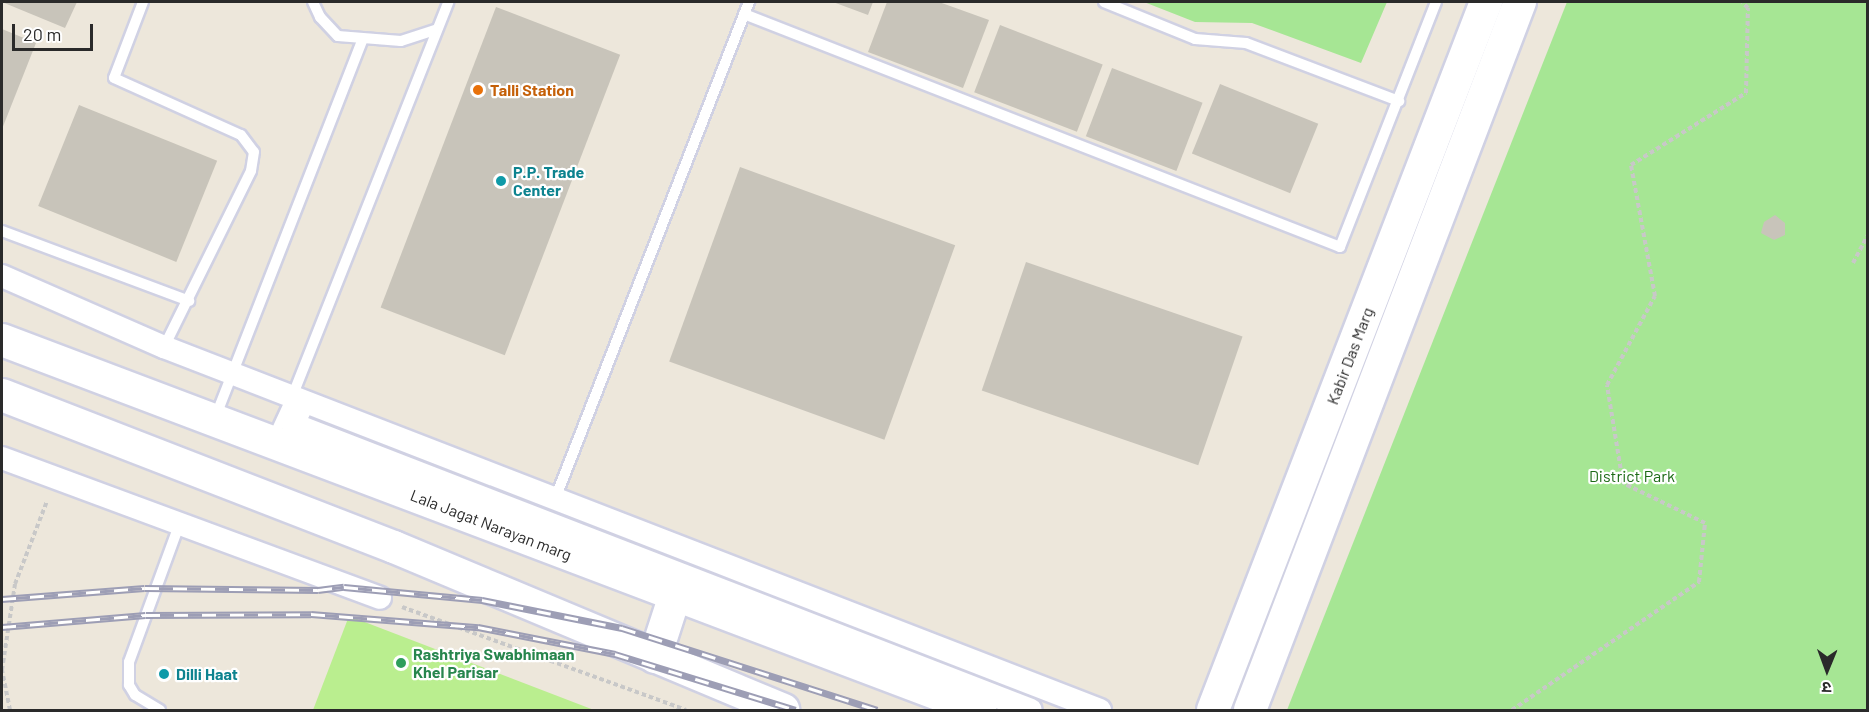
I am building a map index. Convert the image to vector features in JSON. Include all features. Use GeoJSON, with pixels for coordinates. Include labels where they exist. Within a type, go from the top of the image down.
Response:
{"type":"FeatureCollection","features":[{"type":"Feature","properties":{"kind":"main road","name":"Kabir Das Marg"},"geometry":{"type":"LineString","coordinates":[[1213,711],[1486,2]]}},
{"type":"Feature","properties":{"kind":"main road","name":"Kabir Das Marg"},"geometry":{"type":"LineString","coordinates":[[1251,711],[1520,2]]}},
{"type":"Feature","properties":{"kind":"main road","name":"Lala Jagat Narayan marg"},"geometry":{"type":"LineString","coordinates":[[2,340],[980,711]]}},
{"type":"Feature","properties":{"kind":"main road"},"geometry":{"type":"LineString","coordinates":[[2,395],[394,547],[783,711]]}},
{"type":"Feature","properties":{"kind":"main road"},"geometry":{"type":"LineString","coordinates":[[655,657],[675,595]]}},
{"type":"Feature","properties":{"kind":"street"},"geometry":{"type":"LineString","coordinates":[[2,276],[164,347],[1100,711]]}},
{"type":"Feature","properties":{"kind":"street"},"geometry":{"type":"LineString","coordinates":[[298,400],[293,424],[1031,711]]}},
{"type":"Feature","properties":{"kind":"street"},"geometry":{"type":"LineString","coordinates":[[2,458],[380,598]]}},
{"type":"Feature","properties":{"kind":"lane"},"geometry":{"type":"LineString","coordinates":[[143,2],[114,78],[241,135],[254,152],[251,171],[189,301],[164,347]]}},
{"type":"Feature","properties":{"kind":"lane"},"geometry":{"type":"LineString","coordinates":[[313,2],[320,17],[338,36],[362,41],[401,41],[437,29]]}},
{"type":"Feature","properties":{"kind":"lane"},"geometry":{"type":"LineString","coordinates":[[271,442],[298,400],[448,2]]}},
{"type":"Feature","properties":{"kind":"lane"},"geometry":{"type":"LineString","coordinates":[[555,499],[749,2]]}},
{"type":"Feature","properties":{"kind":"lane"},"geometry":{"type":"LineString","coordinates":[[1104,2],[1196,39],[1246,43],[1399,101]]}},
{"type":"Feature","properties":{"kind":"lane"},"geometry":{"type":"LineString","coordinates":[[744,14],[1340,247],[1435,4],[1423,2]]}},
{"type":"Feature","properties":{"kind":"lane"},"geometry":{"type":"LineString","coordinates":[[214,420],[230,372],[362,41]]}},
{"type":"Feature","properties":{"kind":"lane"},"geometry":{"type":"LineString","coordinates":[[2,231],[189,301]]}},
{"type":"Feature","properties":{"kind":"lane"},"geometry":{"type":"LineString","coordinates":[[160,711],[135,695],[129,685],[129,662],[180,523]]}},
{"type":"Feature","properties":{"kind":"path"},"geometry":{"type":"LineString","coordinates":[[1512,711],[1699,582],[1705,523],[1623,483],[1607,385],[1655,296],[1631,165],[1746,93],[1748,8],[1742,2]]}},
{"type":"Feature","properties":{"kind":"path"},"geometry":{"type":"LineString","coordinates":[[1853,263],[1868,235]]}},
{"type":"Feature","properties":{"kind":"path"},"geometry":{"type":"LineString","coordinates":[[10,711],[2,670],[15,584],[56,477]]}},
{"type":"Feature","properties":{"kind":"path"},"geometry":{"type":"LineString","coordinates":[[380,598],[686,711]]}},
{"type":"Feature","properties":{"kind":"green space"},"geometry":{"type":"Polygon","coordinates":[[[1144,2],[1387,2],[1361,63],[1252,23],[1195,22],[1144,2]]]}},
{"type":"Feature","properties":{"kind":"green space","name":"District Park"},"geometry":{"type":"Polygon","coordinates":[[[1567,2],[1867,2],[1867,710],[1287,710],[1567,2]]]}},
{"type":"Feature","properties":{"kind":"green space","name":"Rashtriya Swabhimaan Khel Parisar"},"geometry":{"type":"Polygon","coordinates":[[[349,616],[594,710],[313,710],[349,616]]]}},
{"type":"Feature","properties":{"kind":"building"},"geometry":{"type":"Polygon","coordinates":[[[2,2],[77,2],[65,28],[2,2]]]}},
{"type":"Feature","properties":{"kind":"building"},"geometry":{"type":"Polygon","coordinates":[[[833,2],[873,2],[868,15],[833,2]]]}},
{"type":"Feature","properties":{"kind":"building"},"geometry":{"type":"Polygon","coordinates":[[[887,2],[939,2],[989,20],[963,88],[868,52],[887,2]]]}},
{"type":"Feature","properties":{"kind":"building","name":"P.P. Trade Center"},"geometry":{"type":"Polygon","coordinates":[[[496,7],[620,55],[505,355],[381,308],[496,7]]]}},
{"type":"Feature","properties":{"kind":"building"},"geometry":{"type":"Polygon","coordinates":[[[1000,25],[1103,64],[1077,132],[974,92],[1000,25]]]}},
{"type":"Feature","properties":{"kind":"building"},"geometry":{"type":"Polygon","coordinates":[[[2,29],[36,43],[2,129],[2,29]]]}},
{"type":"Feature","properties":{"kind":"building"},"geometry":{"type":"Polygon","coordinates":[[[1112,68],[1203,103],[1176,171],[1086,136],[1112,68]]]}},
{"type":"Feature","properties":{"kind":"building"},"geometry":{"type":"Polygon","coordinates":[[[1220,84],[1318,124],[1290,193],[1192,154],[1220,84]]]}},
{"type":"Feature","properties":{"kind":"building"},"geometry":{"type":"Polygon","coordinates":[[[79,105],[217,161],[176,262],[38,206],[79,105]]]}},
{"type":"Feature","properties":{"kind":"building"},"geometry":{"type":"Polygon","coordinates":[[[740,167],[955,245],[884,440],[669,362],[740,167]]]}},
{"type":"Feature","properties":{"kind":"building"},"geometry":{"type":"Polygon","coordinates":[[[1775,215],[1785,223],[1785,235],[1774,240],[1761,233],[1764,222],[1775,215]]]}},
{"type":"Feature","properties":{"kind":"building"},"geometry":{"type":"Polygon","coordinates":[[[1026,262],[1243,337],[1198,465],[982,391],[1026,262]]]}},
{"type":"Feature","properties":{"kind":"railway"},"geometry":{"type":"LineString","coordinates":[[2,599],[145,588],[318,590],[344,587],[482,600],[622,628],[877,710]]}},
{"type":"Feature","properties":{"kind":"railway"},"geometry":{"type":"LineString","coordinates":[[2,627],[146,615],[311,614],[478,627],[615,654],[796,710]]}},
{"type":"Feature","properties":{"kind":"place","name":"Talli Station"},"geometry":{"type":"Point","coordinates":[478,90]}},
{"type":"Feature","properties":{"kind":"place","name":"P.P. Trade Center"},"geometry":{"type":"Point","coordinates":[501,181]}},
{"type":"Feature","properties":{"kind":"place","name":"Rashtriya Swabhimaan Khel Parisar"},"geometry":{"type":"Point","coordinates":[401,663]}},
{"type":"Feature","properties":{"kind":"place","name":"Dilli Haat"},"geometry":{"type":"Point","coordinates":[164,674]}}]}
